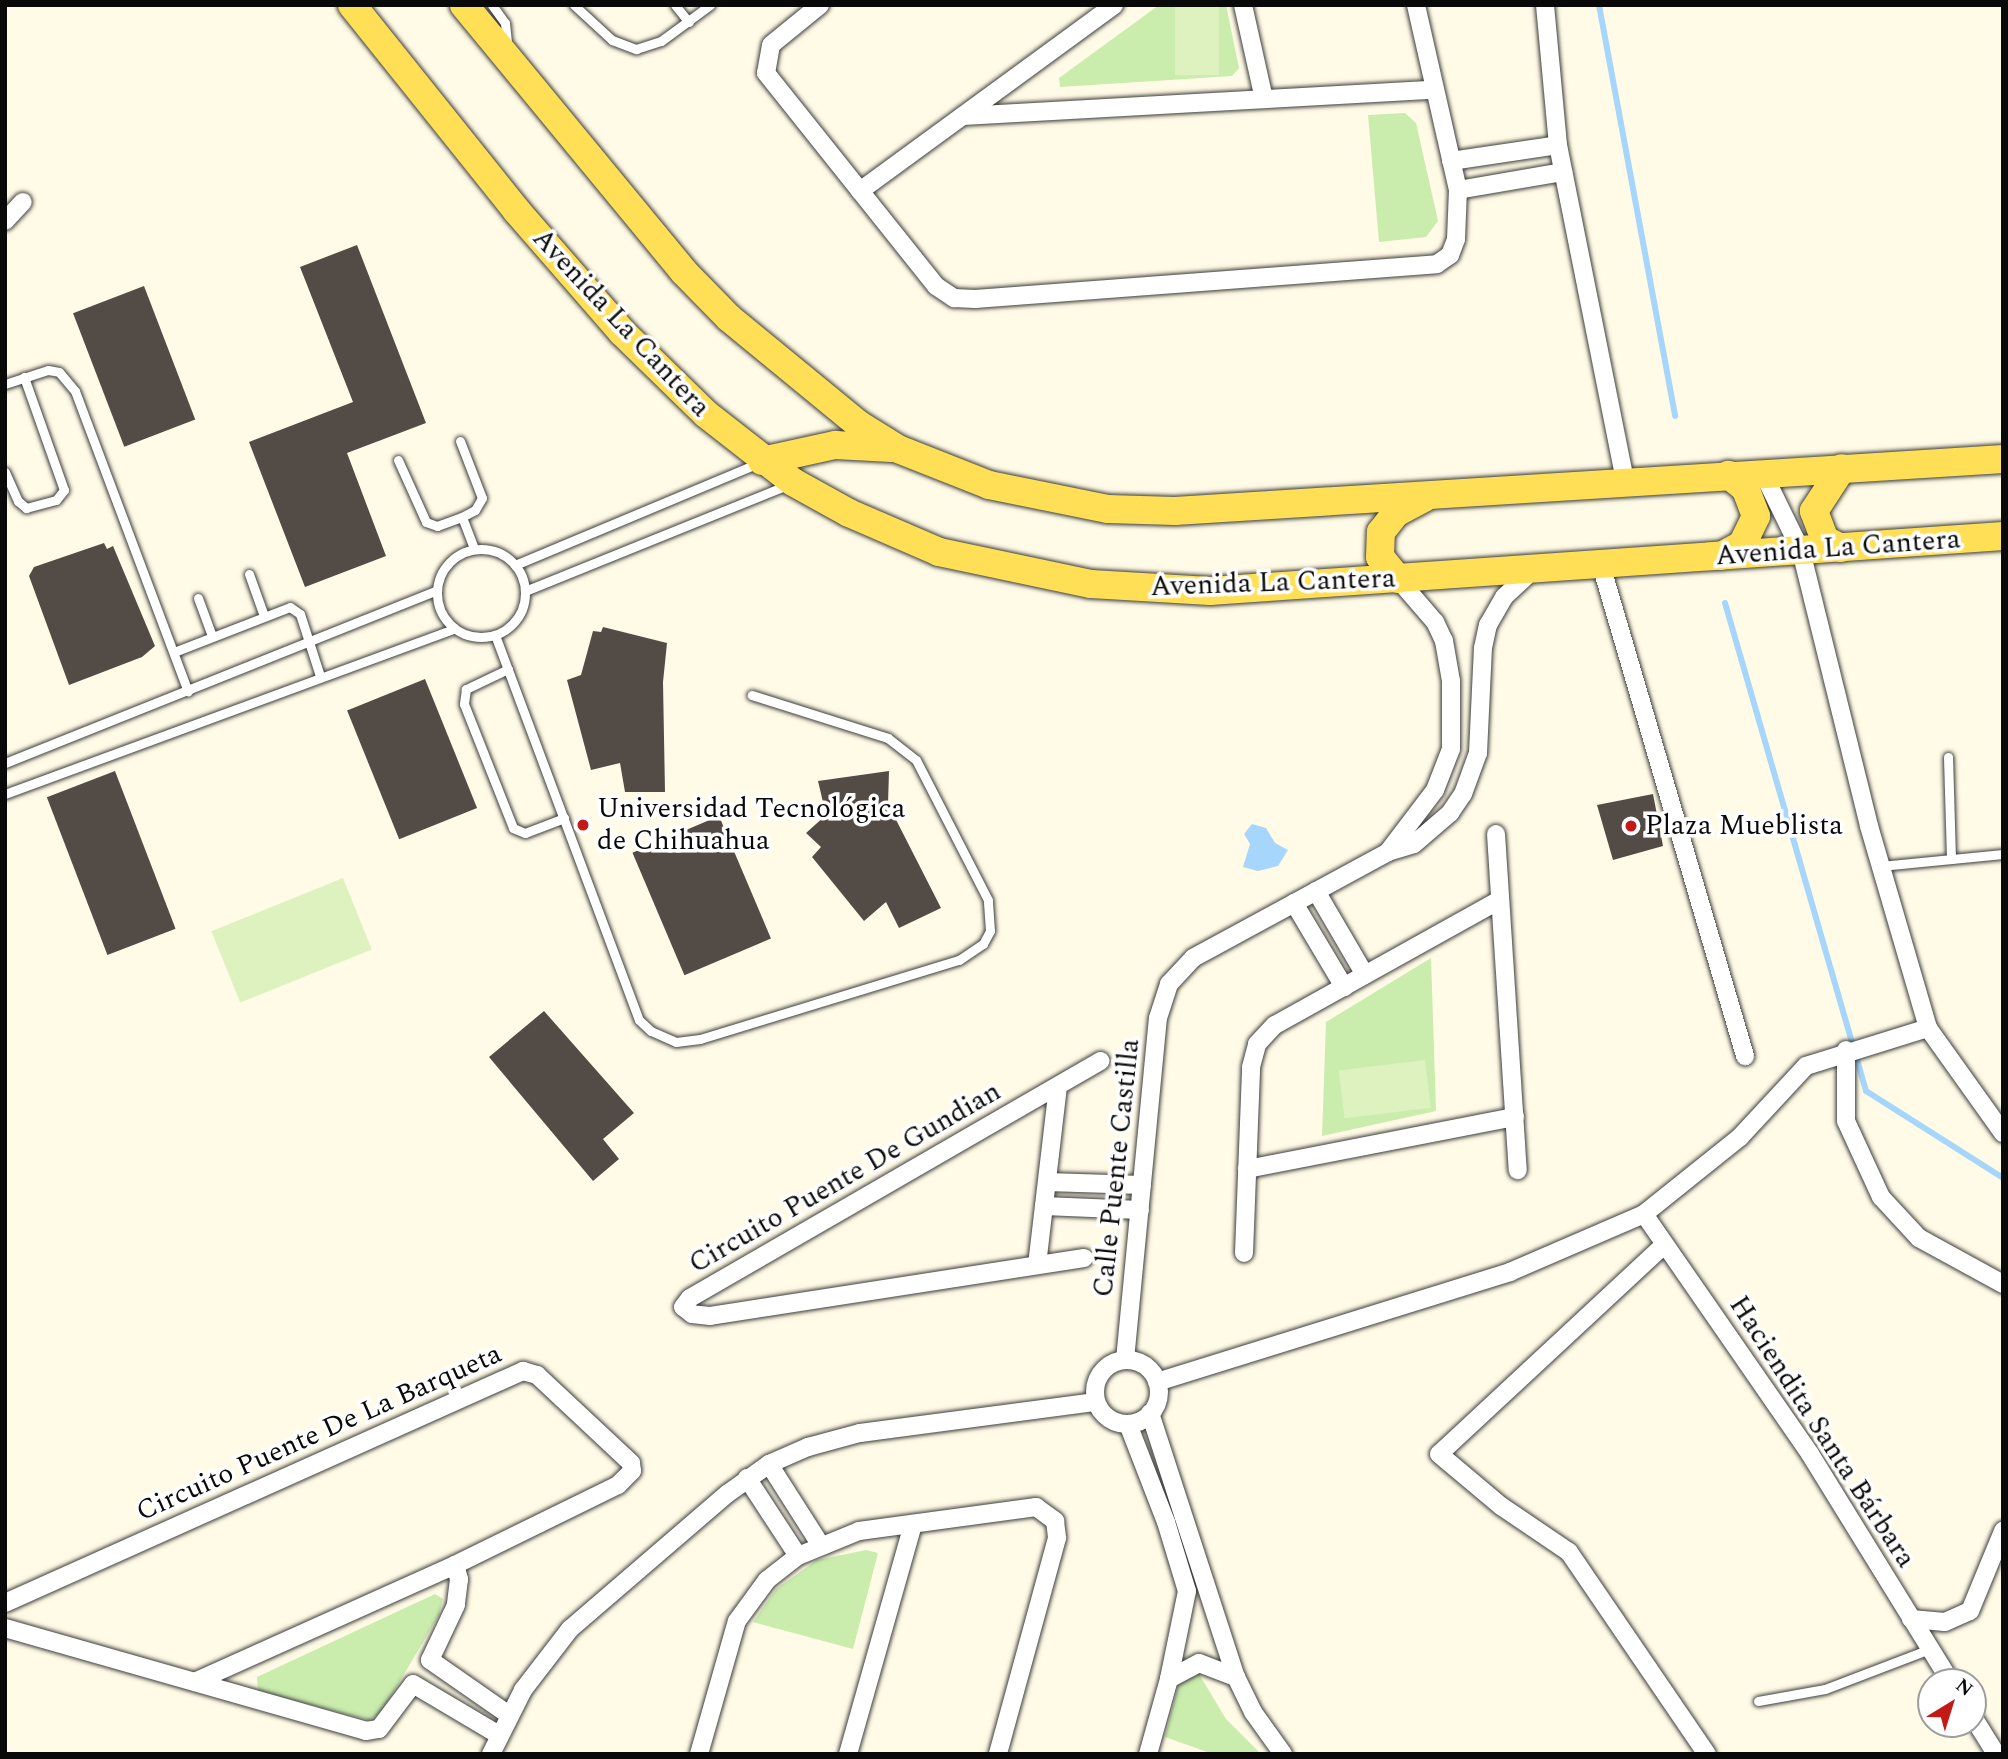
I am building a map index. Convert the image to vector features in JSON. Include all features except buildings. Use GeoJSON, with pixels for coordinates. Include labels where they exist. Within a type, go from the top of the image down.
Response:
{"type":"FeatureCollection","features":[{"type":"Feature","properties":{"kind":"main road","name":"Avenida La Cantera"},"geometry":{"type":"LineString","coordinates":[[352,5],[516,210],[622,332],[697,406],[762,461],[793,482],[849,513],[939,552],[1038,576],[1146,589],[1210,591],[2003,537]]}},
{"type":"Feature","properties":{"kind":"main road"},"geometry":{"type":"LineString","coordinates":[[464,5],[684,272],[729,318],[848,416],[898,449],[989,485],[1108,509],[1175,511],[2003,458]]}},
{"type":"Feature","properties":{"kind":"main road"},"geometry":{"type":"LineString","coordinates":[[762,461],[835,444],[898,449]]}},
{"type":"Feature","properties":{"kind":"main road"},"geometry":{"type":"LineString","coordinates":[[1841,548],[1825,540],[1814,511],[1842,468]]}},
{"type":"Feature","properties":{"kind":"main road"},"geometry":{"type":"LineString","coordinates":[[1721,556],[1742,545],[1756,516],[1745,488],[1729,475]]}},
{"type":"Feature","properties":{"kind":"main road"},"geometry":{"type":"LineString","coordinates":[[1398,579],[1380,557],[1381,532],[1396,513],[1433,493]]}},
{"type":"Feature","properties":{"kind":"street"},"geometry":{"type":"LineString","coordinates":[[820,5],[771,45],[766,73],[936,286],[954,298],[975,299],[1437,264],[1450,255],[1456,239],[1458,190],[1433,90],[1416,5]]}},
{"type":"Feature","properties":{"kind":"street"},"geometry":{"type":"LineString","coordinates":[[860,191],[1114,5]]}},
{"type":"Feature","properties":{"kind":"street"},"geometry":{"type":"LineString","coordinates":[[1243,5],[1264,99]]}},
{"type":"Feature","properties":{"kind":"street"},"geometry":{"type":"LineString","coordinates":[[1545,5],[1558,145],[1625,481]]}},
{"type":"Feature","properties":{"kind":"street"},"geometry":{"type":"LineString","coordinates":[[963,116],[1433,90]]}},
{"type":"Feature","properties":{"kind":"street"},"geometry":{"type":"LineString","coordinates":[[1451,161],[1558,145]]}},
{"type":"Feature","properties":{"kind":"street"},"geometry":{"type":"LineString","coordinates":[[1458,190],[1563,172]]}},
{"type":"Feature","properties":{"kind":"street"},"geometry":{"type":"LineString","coordinates":[[5,221],[23,202]]}},
{"type":"Feature","properties":{"kind":"street"},"geometry":{"type":"LineString","coordinates":[[1763,473],[1801,551],[1880,866],[1928,1028],[2003,1133]]}},
{"type":"Feature","properties":{"kind":"street"},"geometry":{"type":"LineString","coordinates":[[1601,565],[1745,1056]]}},
{"type":"Feature","properties":{"kind":"street"},"geometry":{"type":"LineString","coordinates":[[1344,988],[1294,903],[1388,852],[1415,844],[1433,831],[1463,794],[1478,753],[1480,679],[1488,625],[1504,597],[1533,570]]}},
{"type":"Feature","properties":{"kind":"street"},"geometry":{"type":"LineString","coordinates":[[1388,852],[1423,807],[1451,750],[1451,681],[1444,641],[1435,622],[1398,579]]}},
{"type":"Feature","properties":{"kind":"street"},"geometry":{"type":"LineString","coordinates":[[1451,681],[1480,679]]}},
{"type":"Feature","properties":{"kind":"street"},"geometry":{"type":"LineString","coordinates":[[1496,834],[1518,1170]]}},
{"type":"Feature","properties":{"kind":"street"},"geometry":{"type":"LineString","coordinates":[[1317,891],[1365,975]]}},
{"type":"Feature","properties":{"kind":"street"},"geometry":{"type":"LineString","coordinates":[[1244,1253],[1251,1067],[1257,1044],[1276,1025],[1500,900]]}},
{"type":"Feature","properties":{"kind":"street","name":"Calle Puente Castilla"},"geometry":{"type":"LineString","coordinates":[[1125,1360],[1158,1018],[1169,984],[1193,958],[1294,903]]}},
{"type":"Feature","properties":{"kind":"street"},"geometry":{"type":"LineString","coordinates":[[1157,1382],[1510,1272],[1644,1214],[1740,1137],[1806,1066],[1846,1050],[1928,1028]]}},
{"type":"Feature","properties":{"kind":"street"},"geometry":{"type":"LineString","coordinates":[[1846,1050],[1846,1121],[1881,1197],[1919,1238],[2003,1284]]}},
{"type":"Feature","properties":{"kind":"street","name":"Circuito Puente De Gundian"},"geometry":{"type":"LineString","coordinates":[[1084,1258],[710,1316],[692,1314],[683,1307],[690,1298],[1101,1061]]}},
{"type":"Feature","properties":{"kind":"street"},"geometry":{"type":"LineString","coordinates":[[1037,1265],[1058,1086]]}},
{"type":"Feature","properties":{"kind":"street"},"geometry":{"type":"LineString","coordinates":[[1247,1169],[1515,1117]]}},
{"type":"Feature","properties":{"kind":"street"},"geometry":{"type":"LineString","coordinates":[[1047,1182],[1142,1185]]}},
{"type":"Feature","properties":{"kind":"street"},"geometry":{"type":"LineString","coordinates":[[1044,1206],[1140,1210]]}},
{"type":"Feature","properties":{"kind":"street","name":"Haciendita Santa Bárbara"},"geometry":{"type":"LineString","coordinates":[[1644,1214],[1810,1454],[1942,1668]]}},
{"type":"Feature","properties":{"kind":"street"},"geometry":{"type":"LineString","coordinates":[[1664,1245],[1439,1454],[1501,1506],[1569,1552],[1707,1754]]}},
{"type":"Feature","properties":{"kind":"street"},"geometry":{"type":"LineString","coordinates":[[1125,1360],[1141,1363],[1157,1382],[1158,1399],[1150,1413],[1128,1424],[1105,1416],[1096,1402],[1095,1385],[1102,1370],[1125,1360]]}},
{"type":"Feature","properties":{"kind":"street","name":"Circuito Puente De La Barqueta"},"geometry":{"type":"LineString","coordinates":[[5,1602],[530,1371],[625,1456],[632,1471],[618,1485],[455,1566],[195,1682]]}},
{"type":"Feature","properties":{"kind":"street"},"geometry":{"type":"LineString","coordinates":[[491,1754],[509,1715],[537,1669],[570,1629],[747,1478],[769,1464],[808,1447],[860,1433],[1096,1402]]}},
{"type":"Feature","properties":{"kind":"street"},"geometry":{"type":"LineString","coordinates":[[1150,1413],[1236,1677],[1258,1720],[1283,1754]]}},
{"type":"Feature","properties":{"kind":"street"},"geometry":{"type":"LineString","coordinates":[[1128,1424],[1185,1579],[1187,1604],[1170,1679],[1148,1754]]}},
{"type":"Feature","properties":{"kind":"street"},"geometry":{"type":"LineString","coordinates":[[769,1464],[820,1544]]}},
{"type":"Feature","properties":{"kind":"street"},"geometry":{"type":"LineString","coordinates":[[747,1478],[798,1556]]}},
{"type":"Feature","properties":{"kind":"street"},"geometry":{"type":"LineString","coordinates":[[699,1754],[737,1621],[761,1587],[798,1556],[820,1544],[859,1531],[1036,1507],[1055,1521],[1057,1538],[998,1754]]}},
{"type":"Feature","properties":{"kind":"street"},"geometry":{"type":"LineString","coordinates":[[1166,1522],[1185,1516]]}},
{"type":"Feature","properties":{"kind":"street"},"geometry":{"type":"LineString","coordinates":[[848,1754],[913,1524]]}},
{"type":"Feature","properties":{"kind":"street"},"geometry":{"type":"LineString","coordinates":[[1912,1619],[1945,1622],[1970,1611],[2003,1531]]}},
{"type":"Feature","properties":{"kind":"street"},"geometry":{"type":"LineString","coordinates":[[455,1566],[459,1591],[456,1605],[430,1660],[509,1715]]}},
{"type":"Feature","properties":{"kind":"street"},"geometry":{"type":"LineString","coordinates":[[5,1628],[374,1731],[384,1724],[413,1684],[499,1735]]}},
{"type":"Feature","properties":{"kind":"street"},"geometry":{"type":"LineString","coordinates":[[1170,1679],[1199,1663],[1236,1677]]}},
{"type":"Feature","properties":{"kind":"street"},"geometry":{"type":"LineString","coordinates":[[1986,1738],[1996,1754]]}},
{"type":"Feature","properties":{"kind":"lane"},"geometry":{"type":"LineString","coordinates":[[492,5],[505,23],[508,59]]}},
{"type":"Feature","properties":{"kind":"lane"},"geometry":{"type":"LineString","coordinates":[[574,5],[612,40],[636,49],[654,45],[710,5]]}},
{"type":"Feature","properties":{"kind":"lane"},"geometry":{"type":"LineString","coordinates":[[675,5],[689,22]]}},
{"type":"Feature","properties":{"kind":"lane"},"geometry":{"type":"LineString","coordinates":[[5,384],[47,370],[59,373],[75,391],[188,691]]}},
{"type":"Feature","properties":{"kind":"lane"},"geometry":{"type":"LineString","coordinates":[[5,472],[18,501],[26,508],[56,500],[64,491],[23,377]]}},
{"type":"Feature","properties":{"kind":"lane"},"geometry":{"type":"LineString","coordinates":[[398,460],[426,522],[437,526],[475,510],[482,498],[460,442]]}},
{"type":"Feature","properties":{"kind":"lane"},"geometry":{"type":"LineString","coordinates":[[515,565],[762,461]]}},
{"type":"Feature","properties":{"kind":"lane"},"geometry":{"type":"LineString","coordinates":[[525,591],[793,482]]}},
{"type":"Feature","properties":{"kind":"lane"},"geometry":{"type":"LineString","coordinates":[[462,517],[474,548]]}},
{"type":"Feature","properties":{"kind":"lane"},"geometry":{"type":"LineString","coordinates":[[474,548],[496,552],[515,565],[525,591],[518,618],[495,635],[467,636],[454,629],[438,606],[436,591],[447,563],[474,548]]}},
{"type":"Feature","properties":{"kind":"lane"},"geometry":{"type":"LineString","coordinates":[[249,574],[264,616]]}},
{"type":"Feature","properties":{"kind":"lane"},"geometry":{"type":"LineString","coordinates":[[5,763],[309,644],[436,591]]}},
{"type":"Feature","properties":{"kind":"lane"},"geometry":{"type":"LineString","coordinates":[[198,598],[212,636]]}},
{"type":"Feature","properties":{"kind":"lane"},"geometry":{"type":"LineString","coordinates":[[174,652],[264,616],[294,608],[320,676]]}},
{"type":"Feature","properties":{"kind":"lane"},"geometry":{"type":"LineString","coordinates":[[5,794],[320,676],[454,629]]}},
{"type":"Feature","properties":{"kind":"lane"},"geometry":{"type":"LineString","coordinates":[[495,635],[639,1020],[662,1038],[699,1039],[959,960],[983,944],[992,917],[988,900],[916,760],[888,738],[752,695]]}},
{"type":"Feature","properties":{"kind":"lane"},"geometry":{"type":"LineString","coordinates":[[508,669],[467,689],[464,704],[513,828],[524,833],[564,818]]}},
{"type":"Feature","properties":{"kind":"lane"},"geometry":{"type":"LineString","coordinates":[[1948,757],[1951,859]]}},
{"type":"Feature","properties":{"kind":"lane"},"geometry":{"type":"LineString","coordinates":[[1880,866],[2003,854]]}},
{"type":"Feature","properties":{"kind":"lane"},"geometry":{"type":"LineString","coordinates":[[1758,1701],[1825,1689],[1930,1649]]}},
{"type":"Feature","properties":{"kind":"green space"},"geometry":{"type":"Polygon","coordinates":[[[1159,5],[1226,5],[1239,68],[1232,76],[1060,87],[1059,78],[1159,5]]]}},
{"type":"Feature","properties":{"kind":"green space"},"geometry":{"type":"Polygon","coordinates":[[[1175,5],[1219,5],[1219,75],[1175,75],[1175,5]]]}},
{"type":"Feature","properties":{"kind":"green space"},"geometry":{"type":"Polygon","coordinates":[[[1405,113],[1416,123],[1438,221],[1426,237],[1379,242],[1368,115],[1405,113]]]}},
{"type":"Feature","properties":{"kind":"green space"},"geometry":{"type":"Polygon","coordinates":[[[343,878],[372,949],[240,1003],[211,931],[343,878]]]}},
{"type":"Feature","properties":{"kind":"green space"},"geometry":{"type":"Polygon","coordinates":[[[1431,958],[1436,1111],[1322,1136],[1326,1022],[1431,958]]]}},
{"type":"Feature","properties":{"kind":"green space"},"geometry":{"type":"Polygon","coordinates":[[[1425,1060],[1431,1108],[1344,1118],[1339,1071],[1425,1060]]]}},
{"type":"Feature","properties":{"kind":"green space"},"geometry":{"type":"Polygon","coordinates":[[[866,1550],[878,1553],[853,1649],[753,1622],[776,1589],[817,1560],[866,1550]]]}},
{"type":"Feature","properties":{"kind":"green space"},"geometry":{"type":"Polygon","coordinates":[[[435,1594],[443,1599],[439,1615],[381,1713],[369,1720],[258,1691],[257,1677],[435,1594]]]}},
{"type":"Feature","properties":{"kind":"green space"},"geometry":{"type":"Polygon","coordinates":[[[1199,1674],[1226,1719],[1261,1754],[1213,1754],[1165,1737],[1179,1683],[1199,1674]]]}},
{"type":"Feature","properties":{"kind":"water"},"geometry":{"type":"Polygon","coordinates":[[[1252,824],[1266,828],[1275,843],[1288,850],[1278,866],[1258,871],[1243,867],[1250,844],[1244,834],[1252,824]]]}},
{"type":"Feature","properties":{"kind":"waterway"},"geometry":{"type":"LineString","coordinates":[[1599,5],[1675,416]]}},
{"type":"Feature","properties":{"kind":"waterway"},"geometry":{"type":"LineString","coordinates":[[1725,603],[1866,1091],[2003,1178]]}},
{"type":"Feature","properties":{"kind":"place","name":"Universidad Tecnológica de Chihuahua"},"geometry":{"type":"Point","coordinates":[583,825]}},
{"type":"Feature","properties":{"kind":"place","name":"Plaza Mueblista"},"geometry":{"type":"Point","coordinates":[1631,826]}}]}
